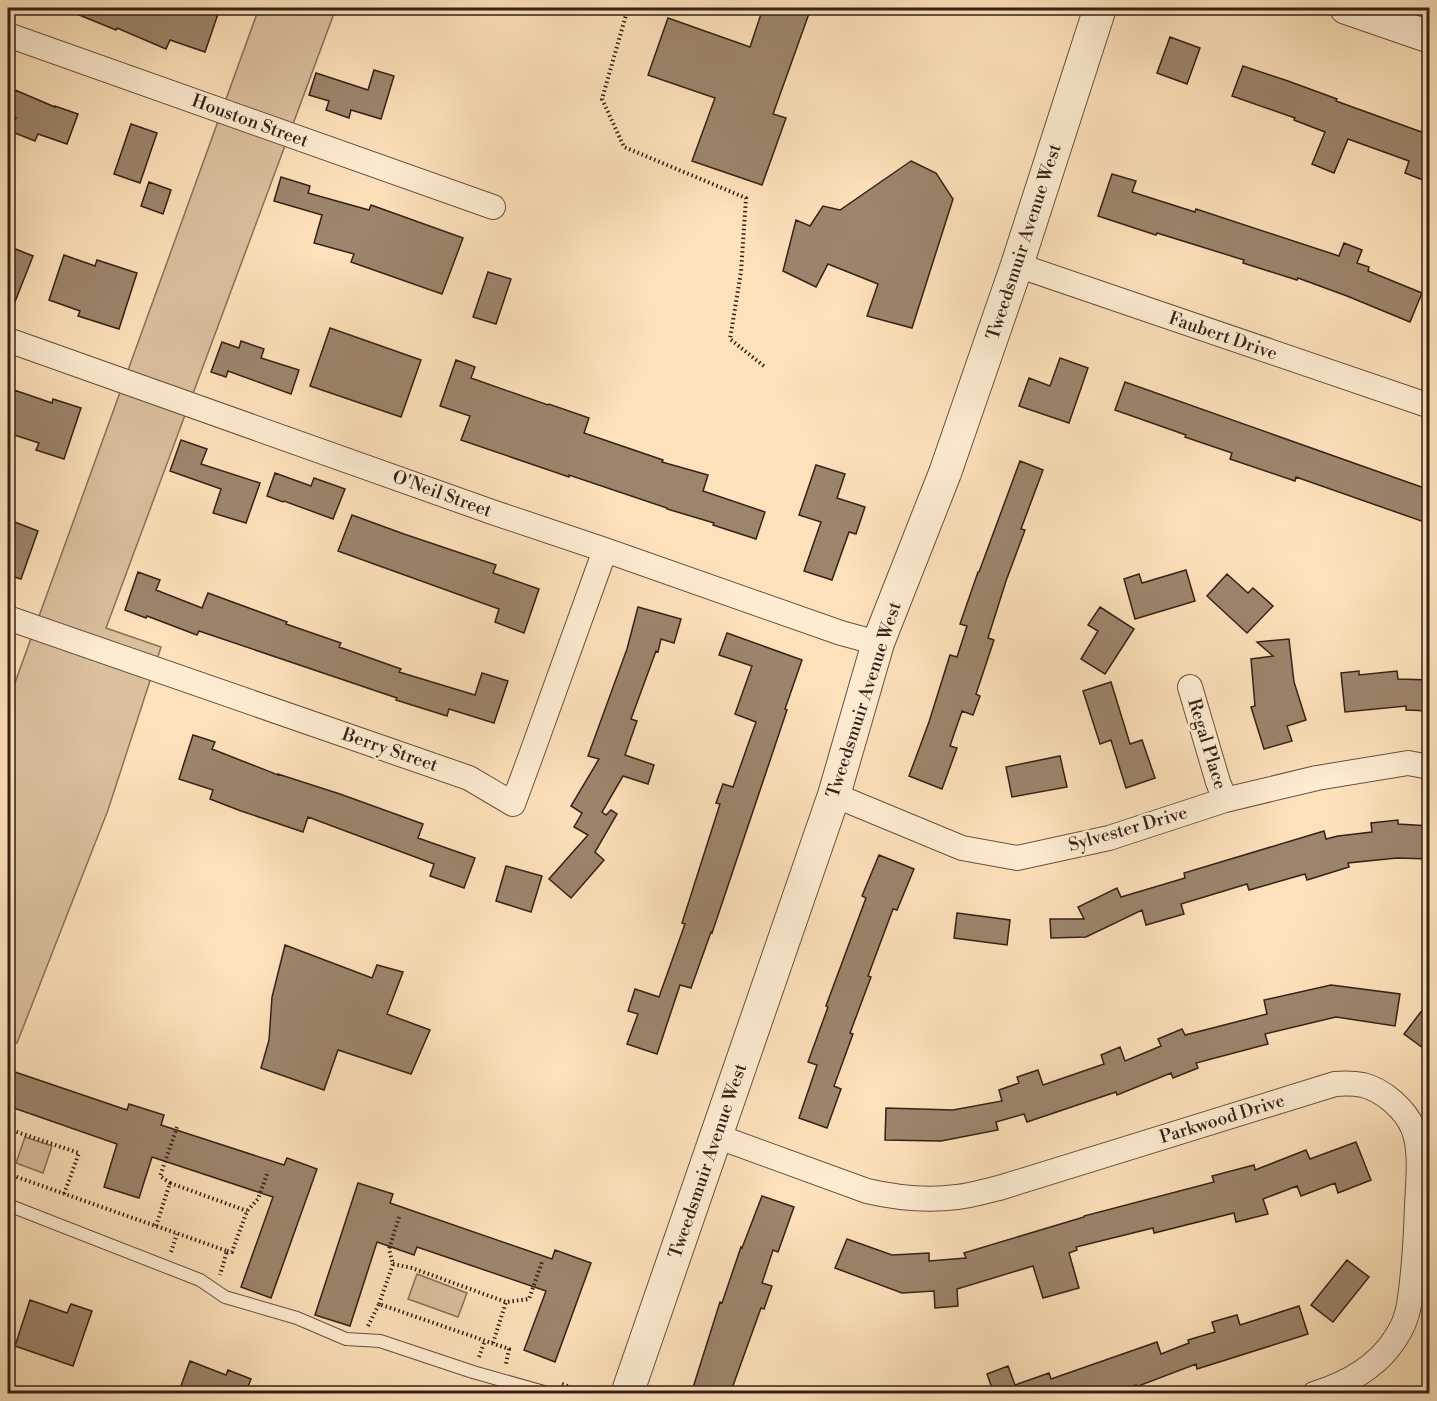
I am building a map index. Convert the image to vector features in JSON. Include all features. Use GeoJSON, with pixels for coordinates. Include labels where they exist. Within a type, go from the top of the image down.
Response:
{"type":"FeatureCollection","features":[{"type":"Feature","properties":{"kind":"street","name":"Tweedsmuir Avenue West"},"geometry":{"type":"LineString","coordinates":[[627,1394],[834,795],[878,643],[945,473],[1017,266],[1100,8]]}},
{"type":"Feature","properties":{"kind":"street"},"geometry":{"type":"LineString","coordinates":[[1346,8],[1430,37]]}},
{"type":"Feature","properties":{"kind":"street","name":"Houston Street"},"geometry":{"type":"LineString","coordinates":[[8,35],[492,207]]}},
{"type":"Feature","properties":{"kind":"street","name":"Faubert Drive"},"geometry":{"type":"LineString","coordinates":[[1017,266],[1430,406]]}},
{"type":"Feature","properties":{"kind":"street","name":"O'Neil Street"},"geometry":{"type":"LineString","coordinates":[[8,340],[481,508],[841,633],[878,643]]}},
{"type":"Feature","properties":{"kind":"street","name":"Berry Street"},"geometry":{"type":"LineString","coordinates":[[8,618],[469,778],[513,804],[605,550]]}},
{"type":"Feature","properties":{"kind":"street","name":"Regal Place"},"geometry":{"type":"LineString","coordinates":[[1190,687],[1225,800]]}},
{"type":"Feature","properties":{"kind":"street","name":"Sylvester Drive"},"geometry":{"type":"LineString","coordinates":[[834,795],[962,848],[1017,858],[1109,838],[1225,800],[1317,778],[1408,763],[1430,767]]}},
{"type":"Feature","properties":{"kind":"street","name":"Parkwood Drive"},"geometry":{"type":"LineString","coordinates":[[716,1136],[867,1191],[892,1197],[921,1199],[958,1197],[999,1188],[1335,1084],[1364,1085],[1380,1092],[1405,1115],[1413,1129],[1418,1150],[1419,1181],[1415,1250],[1408,1306],[1404,1322],[1396,1338],[1375,1363],[1340,1384],[1314,1394]]}},
{"type":"Feature","properties":{"kind":"lane"},"geometry":{"type":"LineString","coordinates":[[8,1205],[200,1280],[225,1297],[297,1318],[346,1339],[380,1341],[473,1372],[555,1388]]}},
{"type":"Feature","properties":{"kind":"path"},"geometry":{"type":"LineString","coordinates":[[628,8],[602,99],[624,147],[746,198],[741,272],[730,339],[765,367]]}},
{"type":"Feature","properties":{"kind":"path"},"geometry":{"type":"LineString","coordinates":[[8,1077],[11,1067]]}},
{"type":"Feature","properties":{"kind":"path"},"geometry":{"type":"LineString","coordinates":[[177,1127],[160,1176],[170,1183],[246,1210]]}},
{"type":"Feature","properties":{"kind":"path"},"geometry":{"type":"LineString","coordinates":[[8,1129],[79,1153],[64,1194]]}},
{"type":"Feature","properties":{"kind":"path"},"geometry":{"type":"LineString","coordinates":[[8,1174],[232,1252],[246,1210],[258,1198],[268,1171]]}},
{"type":"Feature","properties":{"kind":"path"},"geometry":{"type":"LineString","coordinates":[[156,1226],[170,1183]]}},
{"type":"Feature","properties":{"kind":"path"},"geometry":{"type":"LineString","coordinates":[[367,1328],[379,1304],[393,1264],[389,1249],[399,1217]]}},
{"type":"Feature","properties":{"kind":"path"},"geometry":{"type":"LineString","coordinates":[[219,1278],[227,1251]]}},
{"type":"Feature","properties":{"kind":"path"},"geometry":{"type":"LineString","coordinates":[[393,1264],[412,1268],[506,1302],[529,1299],[542,1262]]}},
{"type":"Feature","properties":{"kind":"path"},"geometry":{"type":"LineString","coordinates":[[493,1343],[506,1302]]}},
{"type":"Feature","properties":{"kind":"path"},"geometry":{"type":"LineString","coordinates":[[379,1304],[509,1349],[506,1364],[516,1368]]}},
{"type":"Feature","properties":{"kind":"path"},"geometry":{"type":"LineString","coordinates":[[555,1388],[590,1394]]}},
{"type":"Feature","properties":{"kind":"shaded area"},"geometry":{"type":"Polygon","coordinates":[[[259,8],[336,8],[106,628],[161,647],[108,810],[17,1043],[8,1040],[8,702],[259,8]]]}},
{"type":"Feature","properties":{"kind":"shaded area"},"geometry":{"type":"Polygon","coordinates":[[[25,1137],[52,1146],[43,1173],[16,1163],[25,1137]]]}},
{"type":"Feature","properties":{"kind":"shaded area"},"geometry":{"type":"Polygon","coordinates":[[[417,1274],[467,1293],[458,1317],[408,1299],[417,1274]]]}},
{"type":"Feature","properties":{"kind":"building"},"geometry":{"type":"Polygon","coordinates":[[[62,8],[220,8],[205,52],[170,40],[166,49],[62,8]]]}},
{"type":"Feature","properties":{"kind":"building"},"geometry":{"type":"Polygon","coordinates":[[[763,8],[811,8],[773,114],[786,118],[762,185],[692,161],[715,98],[648,75],[668,18],[750,47],[763,8]]]}},
{"type":"Feature","properties":{"kind":"building"},"geometry":{"type":"Polygon","coordinates":[[[1170,37],[1200,48],[1187,84],[1157,73],[1170,37]]]}},
{"type":"Feature","properties":{"kind":"building"},"geometry":{"type":"Polygon","coordinates":[[[1243,66],[1430,135],[1430,160],[1423,180],[1405,173],[1409,161],[1348,139],[1334,173],[1312,164],[1325,132],[1294,120],[1295,118],[1232,96],[1243,66]]]}},
{"type":"Feature","properties":{"kind":"building"},"geometry":{"type":"Polygon","coordinates":[[[374,70],[394,76],[381,119],[351,110],[349,118],[326,110],[329,101],[309,95],[316,73],[368,90],[374,70]]]}},
{"type":"Feature","properties":{"kind":"building"},"geometry":{"type":"Polygon","coordinates":[[[15,90],[78,114],[67,144],[38,134],[35,141],[10,131],[16,118],[8,115],[8,107],[15,90]]]}},
{"type":"Feature","properties":{"kind":"building"},"geometry":{"type":"Polygon","coordinates":[[[131,124],[157,133],[140,183],[114,174],[131,124]]]}},
{"type":"Feature","properties":{"kind":"building"},"geometry":{"type":"Polygon","coordinates":[[[911,161],[936,173],[953,199],[912,328],[867,316],[878,284],[828,264],[816,287],[783,271],[796,220],[810,226],[823,206],[840,210],[911,161]]]}},
{"type":"Feature","properties":{"kind":"building"},"geometry":{"type":"Polygon","coordinates":[[[1112,174],[1136,181],[1132,192],[1195,212],[1196,209],[1339,256],[1344,243],[1362,250],[1357,263],[1369,267],[1368,271],[1422,293],[1410,322],[1298,278],[1297,280],[1243,263],[1244,260],[1098,216],[1112,174]]]}},
{"type":"Feature","properties":{"kind":"building"},"geometry":{"type":"Polygon","coordinates":[[[281,177],[310,186],[308,193],[369,210],[371,205],[463,238],[442,294],[351,262],[354,254],[314,243],[322,215],[274,201],[281,177]]]}},
{"type":"Feature","properties":{"kind":"building"},"geometry":{"type":"Polygon","coordinates":[[[149,182],[171,190],[163,214],[141,206],[149,182]]]}},
{"type":"Feature","properties":{"kind":"building"},"geometry":{"type":"Polygon","coordinates":[[[8,246],[33,256],[9,317],[8,317],[8,246]]]}},
{"type":"Feature","properties":{"kind":"building"},"geometry":{"type":"Polygon","coordinates":[[[64,255],[95,266],[97,260],[137,273],[119,329],[78,316],[80,311],[49,300],[64,255]]]}},
{"type":"Feature","properties":{"kind":"building"},"geometry":{"type":"Polygon","coordinates":[[[488,272],[511,279],[496,324],[473,317],[488,272]]]}},
{"type":"Feature","properties":{"kind":"building"},"geometry":{"type":"Polygon","coordinates":[[[330,328],[421,360],[401,417],[310,386],[330,328]]]}},
{"type":"Feature","properties":{"kind":"building"},"geometry":{"type":"Polygon","coordinates":[[[241,341],[264,349],[261,358],[299,370],[291,394],[228,371],[226,377],[211,372],[222,342],[239,348],[241,341]]]}},
{"type":"Feature","properties":{"kind":"building"},"geometry":{"type":"Polygon","coordinates":[[[1060,358],[1088,368],[1069,423],[1019,406],[1029,378],[1050,386],[1060,358]]]}},
{"type":"Feature","properties":{"kind":"building"},"geometry":{"type":"Polygon","coordinates":[[[456,360],[475,367],[471,378],[589,418],[584,433],[663,460],[662,462],[708,475],[703,491],[765,512],[756,539],[713,525],[714,523],[461,440],[470,416],[440,406],[456,360]]]}},
{"type":"Feature","properties":{"kind":"building"},"geometry":{"type":"Polygon","coordinates":[[[1125,382],[1430,490],[1430,524],[1296,477],[1295,481],[1230,459],[1232,453],[1115,410],[1125,382]]]}},
{"type":"Feature","properties":{"kind":"building"},"geometry":{"type":"Polygon","coordinates":[[[14,390],[52,403],[53,399],[81,408],[64,459],[36,450],[39,443],[8,433],[8,410],[14,390]]]}},
{"type":"Feature","properties":{"kind":"building"},"geometry":{"type":"Polygon","coordinates":[[[181,440],[207,449],[201,464],[260,483],[246,523],[213,513],[221,489],[170,471],[181,440]]]}},
{"type":"Feature","properties":{"kind":"building"},"geometry":{"type":"Polygon","coordinates":[[[1020,461],[1043,470],[1021,529],[1025,530],[988,638],[994,640],[976,694],[980,696],[973,715],[962,711],[950,746],[957,748],[942,789],[909,776],[950,655],[957,657],[967,626],[960,624],[1020,461]]]}},
{"type":"Feature","properties":{"kind":"building"},"geometry":{"type":"Polygon","coordinates":[[[816,465],[845,474],[837,498],[865,507],[856,534],[849,532],[832,580],[804,571],[821,522],[799,515],[816,465]]]}},
{"type":"Feature","properties":{"kind":"building"},"geometry":{"type":"Polygon","coordinates":[[[275,473],[311,486],[314,478],[345,489],[333,519],[267,496],[275,473]]]}},
{"type":"Feature","properties":{"kind":"building"},"geometry":{"type":"Polygon","coordinates":[[[352,515],[496,565],[493,573],[539,589],[524,633],[495,622],[499,609],[338,551],[352,515]]]}},
{"type":"Feature","properties":{"kind":"building"},"geometry":{"type":"Polygon","coordinates":[[[12,521],[38,531],[21,579],[8,575],[8,532],[12,521]]]}},
{"type":"Feature","properties":{"kind":"building"},"geometry":{"type":"Polygon","coordinates":[[[1186,570],[1195,601],[1135,619],[1124,579],[1139,574],[1142,583],[1186,570]]]}},
{"type":"Feature","properties":{"kind":"building"},"geometry":{"type":"Polygon","coordinates":[[[138,572],[160,580],[156,590],[202,608],[208,593],[341,643],[339,647],[401,669],[399,672],[475,695],[482,673],[508,681],[494,723],[449,709],[447,716],[199,631],[197,635],[125,610],[138,572]]]}},
{"type":"Feature","properties":{"kind":"building"},"geometry":{"type":"Polygon","coordinates":[[[1227,574],[1248,593],[1253,588],[1273,606],[1247,633],[1207,596],[1227,574]]]}},
{"type":"Feature","properties":{"kind":"building"},"geometry":{"type":"Polygon","coordinates":[[[638,607],[681,619],[674,643],[661,639],[631,719],[637,721],[625,755],[654,765],[648,784],[623,776],[602,812],[606,815],[611,810],[617,814],[595,852],[604,860],[571,898],[549,879],[588,835],[574,827],[582,813],[571,806],[599,759],[588,756],[627,649],[638,607]]]}},
{"type":"Feature","properties":{"kind":"building"},"geometry":{"type":"Polygon","coordinates":[[[1100,607],[1134,629],[1105,674],[1081,659],[1098,631],[1088,625],[1100,607]]]}},
{"type":"Feature","properties":{"kind":"building"},"geometry":{"type":"Polygon","coordinates":[[[727,633],[802,660],[712,933],[691,988],[680,985],[657,1054],[627,1044],[638,1014],[628,1011],[635,989],[659,997],[685,924],[682,923],[720,804],[716,803],[723,784],[733,787],[756,722],[735,714],[752,666],[719,655],[727,633]]]}},
{"type":"Feature","properties":{"kind":"building"},"geometry":{"type":"Polygon","coordinates":[[[1289,639],[1294,682],[1306,720],[1287,726],[1292,741],[1264,749],[1251,707],[1255,706],[1251,659],[1273,656],[1257,642],[1289,639]]]}},
{"type":"Feature","properties":{"kind":"building"},"geometry":{"type":"Polygon","coordinates":[[[1359,671],[1359,675],[1397,671],[1398,679],[1430,680],[1430,711],[1406,710],[1406,706],[1345,712],[1341,673],[1359,671]]]}},
{"type":"Feature","properties":{"kind":"building"},"geometry":{"type":"Polygon","coordinates":[[[1111,682],[1130,744],[1142,740],[1155,778],[1126,788],[1111,740],[1100,744],[1083,691],[1111,682]]]}},
{"type":"Feature","properties":{"kind":"building"},"geometry":{"type":"Polygon","coordinates":[[[193,735],[215,742],[212,749],[278,775],[340,794],[423,824],[418,838],[475,858],[464,888],[430,876],[434,864],[308,817],[303,832],[210,799],[213,790],[179,779],[193,735]]]}},
{"type":"Feature","properties":{"kind":"building"},"geometry":{"type":"Polygon","coordinates":[[[1060,756],[1067,787],[1012,797],[1006,767],[1060,756]]]}},
{"type":"Feature","properties":{"kind":"building"},"geometry":{"type":"Polygon","coordinates":[[[1398,820],[1398,824],[1430,826],[1430,859],[1397,858],[1348,863],[1349,867],[1307,880],[1305,874],[1249,890],[1247,884],[1181,904],[1184,914],[1146,925],[1142,910],[1086,937],[1051,938],[1050,919],[1084,919],[1078,907],[1117,888],[1121,897],[1185,878],[1184,873],[1324,831],[1326,839],[1372,832],[1371,823],[1398,820]]]}},
{"type":"Feature","properties":{"kind":"building"},"geometry":{"type":"Polygon","coordinates":[[[879,855],[914,869],[897,910],[893,909],[868,976],[871,977],[850,1033],[853,1034],[834,1086],[841,1089],[827,1128],[799,1118],[817,1065],[808,1062],[866,898],[862,896],[879,855]]]}},
{"type":"Feature","properties":{"kind":"building"},"geometry":{"type":"Polygon","coordinates":[[[506,866],[542,876],[531,912],[496,901],[506,866]]]}},
{"type":"Feature","properties":{"kind":"building"},"geometry":{"type":"Polygon","coordinates":[[[957,913],[1010,920],[1007,945],[954,938],[957,913]]]}},
{"type":"Feature","properties":{"kind":"building"},"geometry":{"type":"Polygon","coordinates":[[[285,945],[372,978],[377,965],[403,972],[387,1014],[430,1030],[411,1074],[338,1050],[324,1090],[261,1068],[269,1040],[272,997],[285,945]]]}},
{"type":"Feature","properties":{"kind":"building"},"geometry":{"type":"Polygon","coordinates":[[[1331,985],[1400,994],[1395,1026],[1336,1017],[1265,1034],[1268,1044],[1196,1063],[1198,1068],[1173,1078],[1171,1073],[1117,1095],[1116,1092],[1027,1122],[1024,1114],[996,1122],[998,1130],[941,1141],[885,1140],[886,1108],[953,1110],[1002,1101],[999,1090],[1019,1083],[1017,1077],[1038,1070],[1043,1085],[1104,1064],[1101,1055],[1120,1047],[1125,1061],[1161,1046],[1158,1039],[1182,1029],[1185,1035],[1267,1014],[1264,1000],[1331,985]]]}},
{"type":"Feature","properties":{"kind":"building"},"geometry":{"type":"Polygon","coordinates":[[[1430,1000],[1430,1053],[1404,1034],[1430,1000]]]}},
{"type":"Feature","properties":{"kind":"building"},"geometry":{"type":"Polygon","coordinates":[[[15,1072],[127,1110],[129,1104],[164,1115],[161,1125],[284,1165],[287,1158],[317,1169],[271,1298],[241,1287],[273,1197],[152,1157],[139,1198],[104,1187],[117,1144],[8,1106],[8,1094],[15,1072]]]}},
{"type":"Feature","properties":{"kind":"building"},"geometry":{"type":"Polygon","coordinates":[[[1356,1142],[1371,1180],[1338,1193],[1335,1183],[1301,1196],[1297,1186],[1263,1199],[1268,1214],[1236,1222],[1234,1213],[1154,1233],[1153,1228],[1076,1247],[1077,1250],[1069,1253],[1079,1288],[1043,1298],[1033,1266],[957,1289],[958,1306],[935,1308],[934,1291],[902,1293],[835,1268],[847,1239],[892,1255],[929,1253],[929,1261],[966,1258],[964,1253],[1084,1216],[1214,1182],[1212,1176],[1254,1165],[1255,1170],[1306,1150],[1310,1159],[1356,1142]]]}},
{"type":"Feature","properties":{"kind":"building"},"geometry":{"type":"Polygon","coordinates":[[[358,1183],[393,1194],[390,1203],[552,1259],[555,1250],[591,1263],[555,1362],[524,1350],[546,1291],[417,1247],[414,1255],[377,1242],[350,1326],[315,1315],[358,1183]]]}},
{"type":"Feature","properties":{"kind":"building"},"geometry":{"type":"Polygon","coordinates":[[[762,1196],[794,1207],[778,1252],[773,1250],[762,1283],[772,1286],[764,1309],[761,1308],[730,1394],[691,1394],[720,1302],[722,1303],[741,1247],[762,1196]]]}},
{"type":"Feature","properties":{"kind":"building"},"geometry":{"type":"Polygon","coordinates":[[[1347,1260],[1369,1277],[1333,1322],[1311,1305],[1347,1260]]]}},
{"type":"Feature","properties":{"kind":"building"},"geometry":{"type":"Polygon","coordinates":[[[30,1300],[67,1313],[71,1304],[92,1311],[73,1366],[15,1346],[30,1300]]]}},
{"type":"Feature","properties":{"kind":"building"},"geometry":{"type":"Polygon","coordinates":[[[1299,1306],[1308,1334],[1197,1369],[1196,1364],[1111,1394],[994,1394],[987,1374],[1008,1366],[1015,1385],[1049,1373],[1051,1379],[1157,1342],[1161,1354],[1189,1343],[1188,1340],[1215,1332],[1212,1322],[1237,1315],[1240,1325],[1299,1306]]]}},
{"type":"Feature","properties":{"kind":"building"},"geometry":{"type":"Polygon","coordinates":[[[190,1361],[226,1375],[228,1370],[251,1379],[245,1394],[178,1394],[190,1361]]]}}]}
